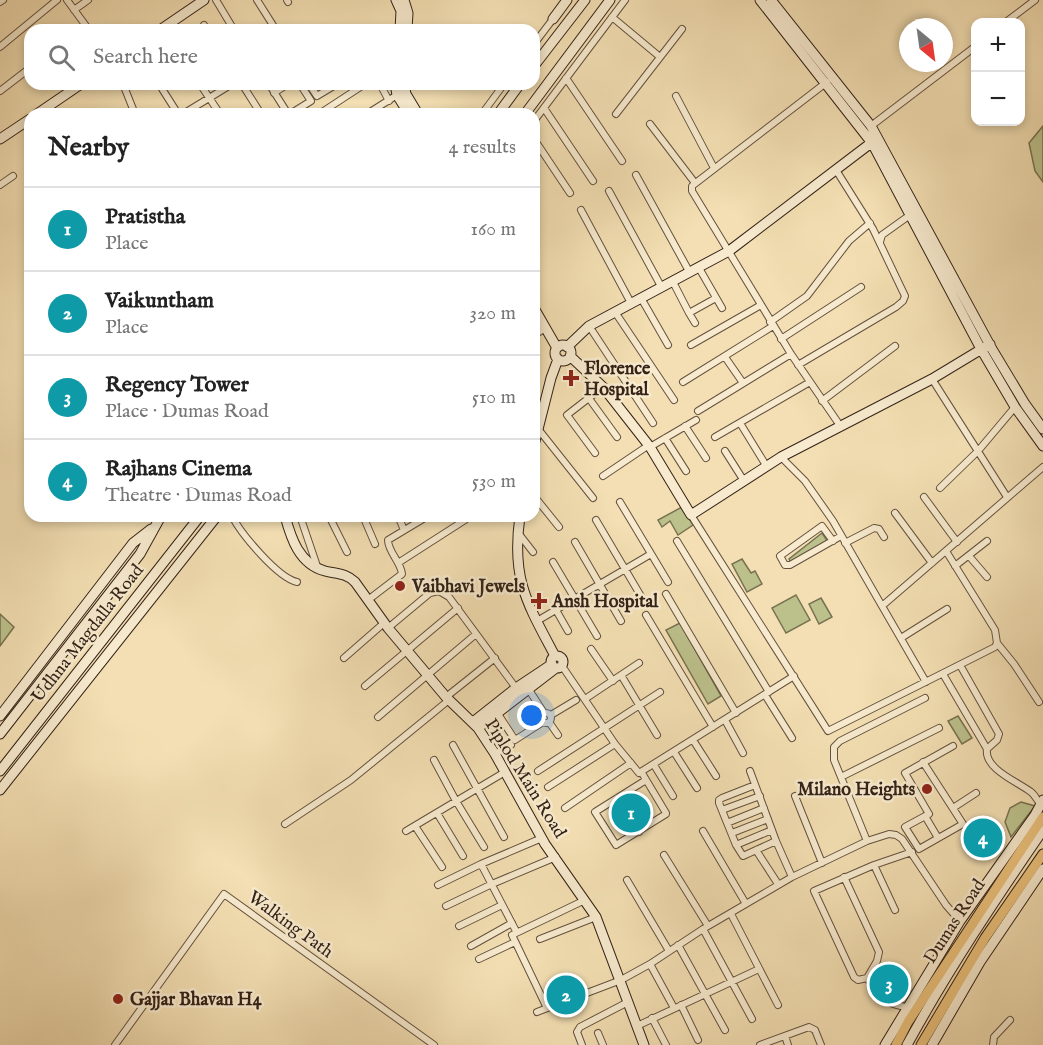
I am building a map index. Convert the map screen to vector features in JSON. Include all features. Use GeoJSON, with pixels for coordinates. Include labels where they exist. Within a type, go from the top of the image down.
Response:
{"type":"FeatureCollection","features":[{"type":"Feature","properties":{"kind":"main road","name":"Dumas Road"},"geometry":{"type":"LineString","coordinates":[[896,1045],[908,1022],[1043,817]]}},
{"type":"Feature","properties":{"kind":"main road","name":"Dumas Road"},"geometry":{"type":"LineString","coordinates":[[921,1045],[986,938],[1043,854]]}},
{"type":"Feature","properties":{"kind":"street"},"geometry":{"type":"LineString","coordinates":[[28,24],[57,0]]}},
{"type":"Feature","properties":{"kind":"street"},"geometry":{"type":"LineString","coordinates":[[67,0],[81,24]]}},
{"type":"Feature","properties":{"kind":"street"},"geometry":{"type":"LineString","coordinates":[[74,10],[88,0]]}},
{"type":"Feature","properties":{"kind":"street"},"geometry":{"type":"LineString","coordinates":[[170,24],[204,0]]}},
{"type":"Feature","properties":{"kind":"street"},"geometry":{"type":"LineString","coordinates":[[216,0],[230,24]]}},
{"type":"Feature","properties":{"kind":"street"},"geometry":{"type":"LineString","coordinates":[[257,0],[272,24]]}},
{"type":"Feature","properties":{"kind":"street"},"geometry":{"type":"LineString","coordinates":[[396,0],[400,11],[400,24]]}},
{"type":"Feature","properties":{"kind":"street"},"geometry":{"type":"LineString","coordinates":[[404,0],[408,13],[407,24]]}},
{"type":"Feature","properties":{"kind":"street"},"geometry":{"type":"LineString","coordinates":[[540,36],[567,0]]}},
{"type":"Feature","properties":{"kind":"street"},"geometry":{"type":"LineString","coordinates":[[540,58],[585,0]]}},
{"type":"Feature","properties":{"kind":"street"},"geometry":{"type":"LineString","coordinates":[[529,108],[610,0]]}},
{"type":"Feature","properties":{"kind":"street"},"geometry":{"type":"LineString","coordinates":[[540,113],[625,0]]}},
{"type":"Feature","properties":{"kind":"street"},"geometry":{"type":"LineString","coordinates":[[760,0],[871,126],[875,141],[910,215],[986,346],[1043,429]]}},
{"type":"Feature","properties":{"kind":"street"},"geometry":{"type":"LineString","coordinates":[[771,0],[875,141],[986,346],[1015,407],[1043,446]]}},
{"type":"Feature","properties":{"kind":"street"},"geometry":{"type":"LineString","coordinates":[[1011,18],[1035,0]]}},
{"type":"Feature","properties":{"kind":"street"},"geometry":{"type":"LineString","coordinates":[[612,17],[660,57]]}},
{"type":"Feature","properties":{"kind":"street"},"geometry":{"type":"LineString","coordinates":[[0,47],[24,27]]}},
{"type":"Feature","properties":{"kind":"street"},"geometry":{"type":"LineString","coordinates":[[616,114],[682,29]]}},
{"type":"Feature","properties":{"kind":"street"},"geometry":{"type":"LineString","coordinates":[[871,126],[971,49]]}},
{"type":"Feature","properties":{"kind":"street"},"geometry":{"type":"LineString","coordinates":[[0,91],[24,73]]}},
{"type":"Feature","properties":{"kind":"street"},"geometry":{"type":"LineString","coordinates":[[566,78],[622,161]]}},
{"type":"Feature","properties":{"kind":"street"},"geometry":{"type":"LineString","coordinates":[[829,80],[692,186],[693,195],[781,339],[842,428]]}},
{"type":"Feature","properties":{"kind":"street"},"geometry":{"type":"LineString","coordinates":[[46,108],[72,90]]}},
{"type":"Feature","properties":{"kind":"street"},"geometry":{"type":"LineString","coordinates":[[125,90],[133,108]]}},
{"type":"Feature","properties":{"kind":"street"},"geometry":{"type":"LineString","coordinates":[[163,90],[174,108]]}},
{"type":"Feature","properties":{"kind":"street"},"geometry":{"type":"LineString","coordinates":[[204,90],[216,108]]}},
{"type":"Feature","properties":{"kind":"street"},"geometry":{"type":"LineString","coordinates":[[193,108],[222,90]]}},
{"type":"Feature","properties":{"kind":"street"},"geometry":{"type":"LineString","coordinates":[[246,90],[257,108]]}},
{"type":"Feature","properties":{"kind":"street"},"geometry":{"type":"LineString","coordinates":[[272,90],[285,108]]}},
{"type":"Feature","properties":{"kind":"street"},"geometry":{"type":"LineString","coordinates":[[274,93],[279,90]]}},
{"type":"Feature","properties":{"kind":"street"},"geometry":{"type":"LineString","coordinates":[[299,108],[311,101],[304,90]]}},
{"type":"Feature","properties":{"kind":"street"},"geometry":{"type":"LineString","coordinates":[[313,90],[317,96],[328,90]]}},
{"type":"Feature","properties":{"kind":"street"},"geometry":{"type":"LineString","coordinates":[[328,108],[356,90]]}},
{"type":"Feature","properties":{"kind":"street"},"geometry":{"type":"LineString","coordinates":[[383,90],[388,100]]}},
{"type":"Feature","properties":{"kind":"street"},"geometry":{"type":"LineString","coordinates":[[397,90],[397,95],[406,108]]}},
{"type":"Feature","properties":{"kind":"street"},"geometry":{"type":"LineString","coordinates":[[405,90],[414,108]]}},
{"type":"Feature","properties":{"kind":"street"},"geometry":{"type":"LineString","coordinates":[[486,108],[500,90]]}},
{"type":"Feature","properties":{"kind":"street"},"geometry":{"type":"LineString","coordinates":[[502,108],[516,90]]}},
{"type":"Feature","properties":{"kind":"street"},"geometry":{"type":"LineString","coordinates":[[376,108],[397,95]]}},
{"type":"Feature","properties":{"kind":"street"},"geometry":{"type":"LineString","coordinates":[[676,96],[714,168]]}},
{"type":"Feature","properties":{"kind":"street"},"geometry":{"type":"LineString","coordinates":[[544,108],[593,182]]}},
{"type":"Feature","properties":{"kind":"street"},"geometry":{"type":"LineString","coordinates":[[0,139],[24,123]]}},
{"type":"Feature","properties":{"kind":"street"},"geometry":{"type":"LineString","coordinates":[[650,124],[695,183]]}},
{"type":"Feature","properties":{"kind":"street"},"geometry":{"type":"LineString","coordinates":[[540,426],[551,378],[558,359],[565,361],[565,350],[589,326],[729,251],[875,141]]}},
{"type":"Feature","properties":{"kind":"street"},"geometry":{"type":"LineString","coordinates":[[540,148],[570,193]]}},
{"type":"Feature","properties":{"kind":"street"},"geometry":{"type":"LineString","coordinates":[[798,365],[903,301],[904,292],[870,223],[836,170]]}},
{"type":"Feature","properties":{"kind":"street"},"geometry":{"type":"LineString","coordinates":[[636,175],[694,270],[722,308]]}},
{"type":"Feature","properties":{"kind":"street"},"geometry":{"type":"LineString","coordinates":[[0,185],[13,177]]}},
{"type":"Feature","properties":{"kind":"street"},"geometry":{"type":"LineString","coordinates":[[609,191],[662,288]]}},
{"type":"Feature","properties":{"kind":"street"},"geometry":{"type":"LineString","coordinates":[[580,210],[631,303]]}},
{"type":"Feature","properties":{"kind":"street"},"geometry":{"type":"LineString","coordinates":[[880,243],[882,234],[910,215]]}},
{"type":"Feature","properties":{"kind":"street"},"geometry":{"type":"LineString","coordinates":[[682,381],[725,357],[772,324],[811,292],[849,241],[870,223]]}},
{"type":"Feature","properties":{"kind":"street"},"geometry":{"type":"LineString","coordinates":[[673,282],[695,323]]}},
{"type":"Feature","properties":{"kind":"street"},"geometry":{"type":"LineString","coordinates":[[781,339],[861,287]]}},
{"type":"Feature","properties":{"kind":"street"},"geometry":{"type":"LineString","coordinates":[[640,298],[668,345]]}},
{"type":"Feature","properties":{"kind":"street"},"geometry":{"type":"LineString","coordinates":[[689,313],[716,298]]}},
{"type":"Feature","properties":{"kind":"street"},"geometry":{"type":"LineString","coordinates":[[691,345],[761,305]]}},
{"type":"Feature","properties":{"kind":"street"},"geometry":{"type":"LineString","coordinates":[[615,312],[674,400]]}},
{"type":"Feature","properties":{"kind":"street"},"geometry":{"type":"LineString","coordinates":[[540,318],[565,350],[603,387],[650,446],[828,731],[995,647],[997,643]]}},
{"type":"Feature","properties":{"kind":"street"},"geometry":{"type":"LineString","coordinates":[[589,326],[652,423]]}},
{"type":"Feature","properties":{"kind":"street"},"geometry":{"type":"LineString","coordinates":[[540,332],[546,328]]}},
{"type":"Feature","properties":{"kind":"street"},"geometry":{"type":"LineString","coordinates":[[822,400],[895,346]]}},
{"type":"Feature","properties":{"kind":"street"},"geometry":{"type":"LineString","coordinates":[[691,515],[781,458],[932,380],[986,346]]}},
{"type":"Feature","properties":{"kind":"street"},"geometry":{"type":"LineString","coordinates":[[698,411],[791,354]]}},
{"type":"Feature","properties":{"kind":"street"},"geometry":{"type":"LineString","coordinates":[[725,357],[743,383]]}},
{"type":"Feature","properties":{"kind":"street"},"geometry":{"type":"LineString","coordinates":[[932,380],[1007,497]]}},
{"type":"Feature","properties":{"kind":"street"},"geometry":{"type":"LineString","coordinates":[[715,438],[810,382]]}},
{"type":"Feature","properties":{"kind":"street"},"geometry":{"type":"LineString","coordinates":[[595,453],[567,415],[603,387]]}},
{"type":"Feature","properties":{"kind":"street"},"geometry":{"type":"LineString","coordinates":[[588,397],[617,437]]}},
{"type":"Feature","properties":{"kind":"street"},"geometry":{"type":"LineString","coordinates":[[940,488],[978,451],[1015,407]]}},
{"type":"Feature","properties":{"kind":"street"},"geometry":{"type":"LineString","coordinates":[[603,476],[696,420]]}},
{"type":"Feature","properties":{"kind":"street"},"geometry":{"type":"LineString","coordinates":[[740,423],[767,467]]}},
{"type":"Feature","properties":{"kind":"street"},"geometry":{"type":"LineString","coordinates":[[685,426],[706,458]]}},
{"type":"Feature","properties":{"kind":"street"},"geometry":{"type":"LineString","coordinates":[[540,431],[593,498]]}},
{"type":"Feature","properties":{"kind":"street"},"geometry":{"type":"LineString","coordinates":[[665,438],[686,471]]}},
{"type":"Feature","properties":{"kind":"street"},"geometry":{"type":"LineString","coordinates":[[725,451],[744,482]]}},
{"type":"Feature","properties":{"kind":"street"},"geometry":{"type":"LineString","coordinates":[[781,458],[805,482],[841,536],[926,682]]}},
{"type":"Feature","properties":{"kind":"street"},"geometry":{"type":"LineString","coordinates":[[882,606],[1043,467]]}},
{"type":"Feature","properties":{"kind":"street"},"geometry":{"type":"LineString","coordinates":[[924,497],[957,542]]}},
{"type":"Feature","properties":{"kind":"street"},"geometry":{"type":"LineString","coordinates":[[620,502],[668,582]]}},
{"type":"Feature","properties":{"kind":"street"},"geometry":{"type":"LineString","coordinates":[[540,503],[559,527]]}},
{"type":"Feature","properties":{"kind":"street"},"geometry":{"type":"LineString","coordinates":[[895,513],[932,563]]}},
{"type":"Feature","properties":{"kind":"street"},"geometry":{"type":"LineString","coordinates":[[596,520],[645,603]]}},
{"type":"Feature","properties":{"kind":"street","name":"Udhna Magdalla Road"},"geometry":{"type":"LineString","coordinates":[[0,734],[140,554],[157,522]]}},
{"type":"Feature","properties":{"kind":"street","name":"Udhna Magdalla Road"},"geometry":{"type":"LineString","coordinates":[[0,771],[195,522]]}},
{"type":"Feature","properties":{"kind":"street"},"geometry":{"type":"LineString","coordinates":[[0,790],[212,522]]}},
{"type":"Feature","properties":{"kind":"street"},"geometry":{"type":"LineString","coordinates":[[235,522],[249,542],[279,572],[291,581],[297,582]]}},
{"type":"Feature","properties":{"kind":"street","name":"Piplod Main Road"},"geometry":{"type":"LineString","coordinates":[[287,522],[295,547],[307,561],[318,568],[348,575],[406,650],[475,725],[495,754],[542,838],[596,917],[644,1045]]}},
{"type":"Feature","properties":{"kind":"street"},"geometry":{"type":"LineString","coordinates":[[302,522],[318,568]]}},
{"type":"Feature","properties":{"kind":"street"},"geometry":{"type":"LineString","coordinates":[[332,522],[347,552]]}},
{"type":"Feature","properties":{"kind":"street"},"geometry":{"type":"LineString","coordinates":[[366,522],[375,544]]}},
{"type":"Feature","properties":{"kind":"street"},"geometry":{"type":"LineString","coordinates":[[401,522],[404,530]]}},
{"type":"Feature","properties":{"kind":"street"},"geometry":{"type":"LineString","coordinates":[[368,600],[401,576],[403,571],[387,542],[418,522]]}},
{"type":"Feature","properties":{"kind":"street"},"geometry":{"type":"LineString","coordinates":[[398,563],[462,522]]}},
{"type":"Feature","properties":{"kind":"street"},"geometry":{"type":"LineString","coordinates":[[519,522],[517,567],[521,586],[556,664],[585,699],[636,771],[642,773],[666,814],[616,845],[595,811],[646,780]]}},
{"type":"Feature","properties":{"kind":"street"},"geometry":{"type":"LineString","coordinates":[[0,716],[133,543],[154,526]]}},
{"type":"Feature","properties":{"kind":"street"},"geometry":{"type":"LineString","coordinates":[[833,541],[822,526],[780,556],[788,566],[833,541],[841,536]]}},
{"type":"Feature","properties":{"kind":"street"},"geometry":{"type":"LineString","coordinates":[[845,543],[874,528],[879,529],[884,537]]}},
{"type":"Feature","properties":{"kind":"street"},"geometry":{"type":"LineString","coordinates":[[517,532],[533,552]]}},
{"type":"Feature","properties":{"kind":"street"},"geometry":{"type":"LineString","coordinates":[[676,541],[792,738]]}},
{"type":"Feature","properties":{"kind":"street"},"geometry":{"type":"LineString","coordinates":[[956,566],[987,542]]}},
{"type":"Feature","properties":{"kind":"street"},"geometry":{"type":"LineString","coordinates":[[575,543],[621,621]]}},
{"type":"Feature","properties":{"kind":"street"},"geometry":{"type":"LineString","coordinates":[[946,552],[995,630],[997,643],[1039,702]]}},
{"type":"Feature","properties":{"kind":"street"},"geometry":{"type":"LineString","coordinates":[[537,621],[651,554]]}},
{"type":"Feature","properties":{"kind":"street"},"geometry":{"type":"LineString","coordinates":[[969,556],[987,577]]}},
{"type":"Feature","properties":{"kind":"street"},"geometry":{"type":"LineString","coordinates":[[553,562],[597,636]]}},
{"type":"Feature","properties":{"kind":"street"},"geometry":{"type":"LineString","coordinates":[[344,658],[435,591],[446,594],[458,608],[516,688]]}},
{"type":"Feature","properties":{"kind":"street"},"geometry":{"type":"LineString","coordinates":[[666,594],[735,713]]}},
{"type":"Feature","properties":{"kind":"street"},"geometry":{"type":"LineString","coordinates":[[365,686],[458,608]]}},
{"type":"Feature","properties":{"kind":"street"},"geometry":{"type":"LineString","coordinates":[[901,638],[947,609]]}},
{"type":"Feature","properties":{"kind":"street"},"geometry":{"type":"LineString","coordinates":[[556,610],[568,631]]}},
{"type":"Feature","properties":{"kind":"street"},"geometry":{"type":"LineString","coordinates":[[645,615],[712,727]]}},
{"type":"Feature","properties":{"kind":"street"},"geometry":{"type":"LineString","coordinates":[[378,717],[476,633]]}},
{"type":"Feature","properties":{"kind":"street"},"geometry":{"type":"LineString","coordinates":[[591,649],[613,681]]}},
{"type":"Feature","properties":{"kind":"street"},"geometry":{"type":"LineString","coordinates":[[285,824],[351,780],[495,658]]}},
{"type":"Feature","properties":{"kind":"street"},"geometry":{"type":"LineString","coordinates":[[585,699],[639,663]]}},
{"type":"Feature","properties":{"kind":"street"},"geometry":{"type":"LineString","coordinates":[[475,725],[516,688],[556,664]]}},
{"type":"Feature","properties":{"kind":"street"},"geometry":{"type":"LineString","coordinates":[[475,725],[498,714],[529,690],[556,664]]}},
{"type":"Feature","properties":{"kind":"street"},"geometry":{"type":"LineString","coordinates":[[960,665],[999,734],[997,740],[987,749]]}},
{"type":"Feature","properties":{"kind":"street"},"geometry":{"type":"LineString","coordinates":[[885,1045],[960,921],[1042,802],[1033,793],[1002,774],[987,757],[987,749],[943,674]]}},
{"type":"Feature","properties":{"kind":"street"},"geometry":{"type":"LineString","coordinates":[[621,675],[657,735]]}},
{"type":"Feature","properties":{"kind":"street"},"geometry":{"type":"LineString","coordinates":[[642,773],[794,676]]}},
{"type":"Feature","properties":{"kind":"street"},"geometry":{"type":"LineString","coordinates":[[529,690],[558,735]]}},
{"type":"Feature","properties":{"kind":"street"},"geometry":{"type":"LineString","coordinates":[[538,771],[660,692]]}},
{"type":"Feature","properties":{"kind":"street"},"geometry":{"type":"LineString","coordinates":[[867,841],[834,760],[833,753],[836,744],[925,698]]}},
{"type":"Feature","properties":{"kind":"street"},"geometry":{"type":"LineString","coordinates":[[498,714],[515,740],[576,700]]}},
{"type":"Feature","properties":{"kind":"street"},"geometry":{"type":"LineString","coordinates":[[725,720],[743,753]]}},
{"type":"Feature","properties":{"kind":"street"},"geometry":{"type":"LineString","coordinates":[[841,777],[939,728]]}},
{"type":"Feature","properties":{"kind":"street"},"geometry":{"type":"LineString","coordinates":[[693,740],[716,776]]}},
{"type":"Feature","properties":{"kind":"street"},"geometry":{"type":"LineString","coordinates":[[548,787],[615,744]]}},
{"type":"Feature","properties":{"kind":"street"},"geometry":{"type":"LineString","coordinates":[[453,745],[504,837]]}},
{"type":"Feature","properties":{"kind":"street"},"geometry":{"type":"LineString","coordinates":[[495,754],[511,745]]}},
{"type":"Feature","properties":{"kind":"street"},"geometry":{"type":"LineString","coordinates":[[919,849],[905,827],[929,814],[905,773],[952,746]]}},
{"type":"Feature","properties":{"kind":"street"},"geometry":{"type":"LineString","coordinates":[[674,752],[697,788]]}},
{"type":"Feature","properties":{"kind":"street"},"geometry":{"type":"LineString","coordinates":[[434,760],[484,847]]}},
{"type":"Feature","properties":{"kind":"street"},"geometry":{"type":"LineString","coordinates":[[844,878],[879,952],[878,961],[867,978],[858,980],[854,977],[814,892],[844,878],[919,849],[963,824],[923,762]]}},
{"type":"Feature","properties":{"kind":"street"},"geometry":{"type":"LineString","coordinates":[[565,808],[631,763]]}},
{"type":"Feature","properties":{"kind":"street"},"geometry":{"type":"LineString","coordinates":[[654,765],[673,796]]}},
{"type":"Feature","properties":{"kind":"street"},"geometry":{"type":"LineString","coordinates":[[750,771],[792,877]]}},
{"type":"Feature","properties":{"kind":"street"},"geometry":{"type":"LineString","coordinates":[[406,831],[506,772]]}},
{"type":"Feature","properties":{"kind":"street"},"geometry":{"type":"LineString","coordinates":[[755,785],[719,800],[722,810],[736,845],[743,855],[776,841]]}},
{"type":"Feature","properties":{"kind":"street"},"geometry":{"type":"LineString","coordinates":[[953,808],[976,793]]}},
{"type":"Feature","properties":{"kind":"street"},"geometry":{"type":"LineString","coordinates":[[722,810],[760,796]]}},
{"type":"Feature","properties":{"kind":"street"},"geometry":{"type":"LineString","coordinates":[[795,796],[822,863]]}},
{"type":"Feature","properties":{"kind":"street"},"geometry":{"type":"LineString","coordinates":[[616,798],[639,832]]}},
{"type":"Feature","properties":{"kind":"street"},"geometry":{"type":"LineString","coordinates":[[727,823],[764,808]]}},
{"type":"Feature","properties":{"kind":"street"},"geometry":{"type":"LineString","coordinates":[[437,813],[463,856]]}},
{"type":"Feature","properties":{"kind":"street"},"geometry":{"type":"LineString","coordinates":[[925,816],[938,838]]}},
{"type":"Feature","properties":{"kind":"street"},"geometry":{"type":"LineString","coordinates":[[732,833],[768,819]]}},
{"type":"Feature","properties":{"kind":"street"},"geometry":{"type":"LineString","coordinates":[[415,826],[442,867]]}},
{"type":"Feature","properties":{"kind":"street"},"geometry":{"type":"LineString","coordinates":[[736,845],[772,830]]}},
{"type":"Feature","properties":{"kind":"street"},"geometry":{"type":"LineString","coordinates":[[909,1045],[936,992],[1043,830]]}},
{"type":"Feature","properties":{"kind":"street"},"geometry":{"type":"LineString","coordinates":[[703,831],[746,904]]}},
{"type":"Feature","properties":{"kind":"street"},"geometry":{"type":"LineString","coordinates":[[537,1012],[621,980],[778,884],[867,841],[889,834],[902,839],[946,905],[960,921]]}},
{"type":"Feature","properties":{"kind":"street"},"geometry":{"type":"LineString","coordinates":[[438,885],[542,838]]}},
{"type":"Feature","properties":{"kind":"street"},"geometry":{"type":"LineString","coordinates":[[909,1045],[1043,840]]}},
{"type":"Feature","properties":{"kind":"street"},"geometry":{"type":"LineString","coordinates":[[756,850],[778,884]]}},
{"type":"Feature","properties":{"kind":"street"},"geometry":{"type":"LineString","coordinates":[[664,855],[705,927],[752,1019]]}},
{"type":"Feature","properties":{"kind":"street"},"geometry":{"type":"LineString","coordinates":[[446,906],[556,857]]}},
{"type":"Feature","properties":{"kind":"street"},"geometry":{"type":"LineString","coordinates":[[481,864],[516,931]]}},
{"type":"Feature","properties":{"kind":"street"},"geometry":{"type":"LineString","coordinates":[[874,866],[894,910]]}},
{"type":"Feature","properties":{"kind":"street"},"geometry":{"type":"LineString","coordinates":[[932,1045],[980,962],[1043,869]]}},
{"type":"Feature","properties":{"kind":"street"},"geometry":{"type":"LineString","coordinates":[[627,880],[669,951]]}},
{"type":"Feature","properties":{"kind":"street","name":"Walking Path"},"geometry":{"type":"LineString","coordinates":[[115,1045],[224,894],[434,1045]]}},
{"type":"Feature","properties":{"kind":"street"},"geometry":{"type":"LineString","coordinates":[[547,1008],[512,935],[516,931],[585,900]]}},
{"type":"Feature","properties":{"kind":"street"},"geometry":{"type":"LineString","coordinates":[[459,927],[502,905]]}},
{"type":"Feature","properties":{"kind":"street"},"geometry":{"type":"LineString","coordinates":[[731,914],[777,1005]]}},
{"type":"Feature","properties":{"kind":"street"},"geometry":{"type":"LineString","coordinates":[[540,939],[596,917]]}},
{"type":"Feature","properties":{"kind":"street"},"geometry":{"type":"LineString","coordinates":[[471,946],[512,923]]}},
{"type":"Feature","properties":{"kind":"street"},"geometry":{"type":"LineString","coordinates":[[479,959],[514,942]]}},
{"type":"Feature","properties":{"kind":"street"},"geometry":{"type":"LineString","coordinates":[[678,945],[725,1030]]}},
{"type":"Feature","properties":{"kind":"street"},"geometry":{"type":"LineString","coordinates":[[650,964],[698,1040]]}},
{"type":"Feature","properties":{"kind":"street"},"geometry":{"type":"LineString","coordinates":[[638,1026],[759,969]]}},
{"type":"Feature","properties":{"kind":"street"},"geometry":{"type":"LineString","coordinates":[[867,978],[881,998],[895,1006],[908,1007]]}},
{"type":"Feature","properties":{"kind":"street"},"geometry":{"type":"LineString","coordinates":[[582,1045],[578,1032],[580,1027],[628,1002]]}},
{"type":"Feature","properties":{"kind":"street"},"geometry":{"type":"LineString","coordinates":[[652,1018],[666,1045]]}},
{"type":"Feature","properties":{"kind":"street"},"geometry":{"type":"LineString","coordinates":[[993,1045],[994,1036],[1010,1020]]}},
{"type":"Feature","properties":{"kind":"street"},"geometry":{"type":"LineString","coordinates":[[760,1045],[809,1027],[815,1030],[821,1045]]}},
{"type":"Feature","properties":{"kind":"street"},"geometry":{"type":"LineString","coordinates":[[598,1033],[603,1045]]}},
{"type":"Feature","properties":{"kind":"street"},"geometry":{"type":"LineString","coordinates":[[785,1036],[788,1045]]}},
{"type":"Feature","properties":{"kind":"green space"},"geometry":{"type":"Polygon","coordinates":[[[1043,126],[1043,182],[1035,171],[1029,143],[1043,126]]]}},
{"type":"Feature","properties":{"kind":"green space"},"geometry":{"type":"Polygon","coordinates":[[[682,507],[693,525],[678,535],[670,521],[662,527],[658,520],[682,507]]]}},
{"type":"Feature","properties":{"kind":"green space"},"geometry":{"type":"Polygon","coordinates":[[[822,533],[828,542],[793,566],[789,559],[822,533]]]}},
{"type":"Feature","properties":{"kind":"green space"},"geometry":{"type":"Polygon","coordinates":[[[742,559],[751,573],[755,571],[762,584],[747,592],[732,564],[742,559]]]}},
{"type":"Feature","properties":{"kind":"green space"},"geometry":{"type":"Polygon","coordinates":[[[796,595],[810,620],[786,633],[772,608],[796,595]]]}},
{"type":"Feature","properties":{"kind":"green space"},"geometry":{"type":"Polygon","coordinates":[[[821,598],[832,617],[819,624],[809,604],[821,598]]]}},
{"type":"Feature","properties":{"kind":"green space"},"geometry":{"type":"Polygon","coordinates":[[[0,614],[14,627],[0,646],[0,614]]]}},
{"type":"Feature","properties":{"kind":"green space"},"geometry":{"type":"Polygon","coordinates":[[[680,623],[721,696],[708,704],[666,630],[680,623]]]}},
{"type":"Feature","properties":{"kind":"green space"},"geometry":{"type":"Polygon","coordinates":[[[958,716],[972,738],[962,744],[948,721],[958,716]]]}},
{"type":"Feature","properties":{"kind":"green space"},"geometry":{"type":"Polygon","coordinates":[[[1021,802],[1035,806],[1011,837],[1005,822],[1010,808],[1021,802]]]}},
{"type":"Feature","properties":{"kind":"place","name":"Florence Hospital"},"geometry":{"type":"Point","coordinates":[571,378]}},
{"type":"Feature","properties":{"kind":"place","name":"Vaibhavi Jewels"},"geometry":{"type":"Point","coordinates":[400,586]}},
{"type":"Feature","properties":{"kind":"place","name":"Ansh Hospital"},"geometry":{"type":"Point","coordinates":[539,601]}},
{"type":"Feature","properties":{"kind":"place","name":"Milano Heights"},"geometry":{"type":"Point","coordinates":[927,789]}},
{"type":"Feature","properties":{"kind":"place","name":"Pratistha"},"geometry":{"type":"Point","coordinates":[631,813]}},
{"type":"Feature","properties":{"kind":"place","name":"Rajhans Cinema"},"geometry":{"type":"Point","coordinates":[983,838]}},
{"type":"Feature","properties":{"kind":"place","name":"Regency Tower"},"geometry":{"type":"Point","coordinates":[889,984]}},
{"type":"Feature","properties":{"kind":"place","name":"Vaikuntham"},"geometry":{"type":"Point","coordinates":[566,995]}},
{"type":"Feature","properties":{"kind":"place","name":"Gajjar Bhavan H4"},"geometry":{"type":"Point","coordinates":[118,999]}}]}
